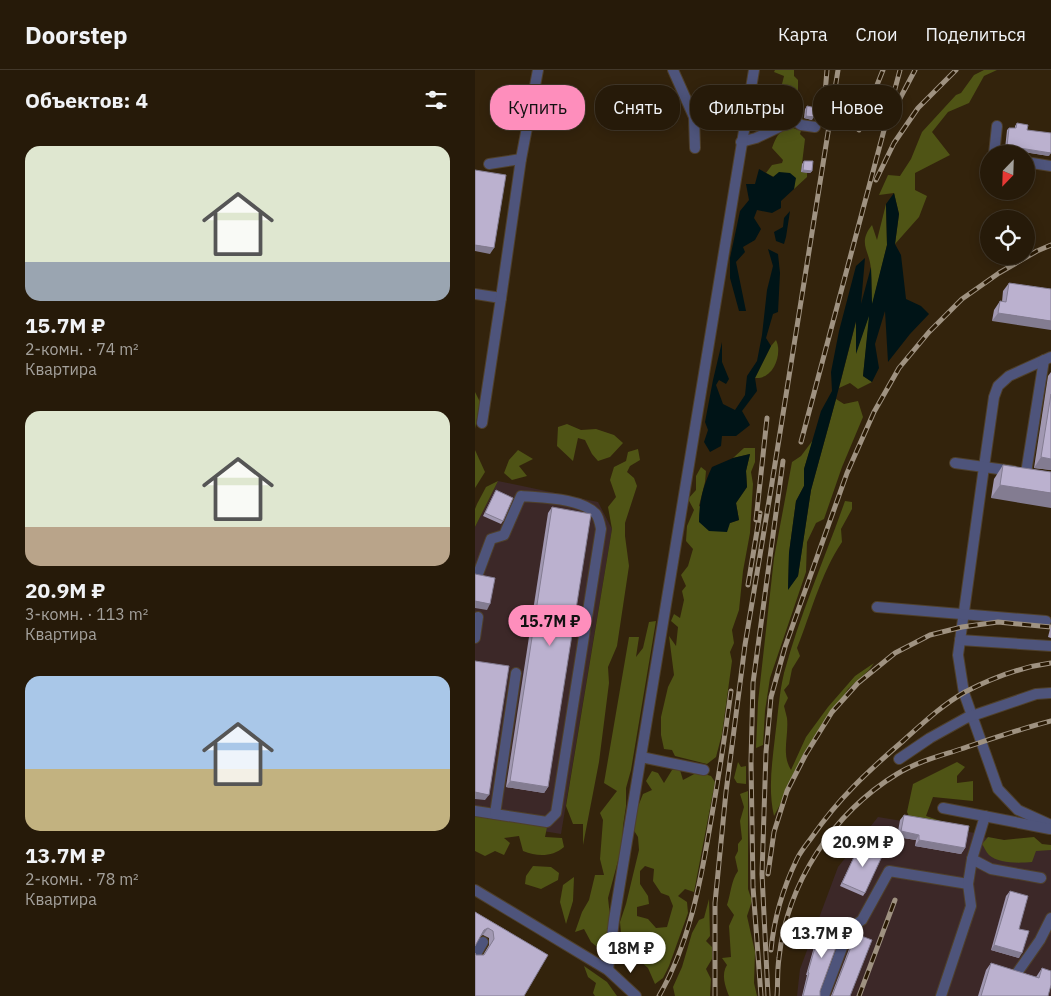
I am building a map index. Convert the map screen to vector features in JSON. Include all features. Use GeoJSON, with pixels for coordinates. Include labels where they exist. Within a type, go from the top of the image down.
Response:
{"type":"FeatureCollection","features":[{"type":"Feature","properties":{"kind":"street"},"geometry":{"type":"LineString","coordinates":[[482,424],[521,159],[538,70]]}},
{"type":"Feature","properties":{"kind":"street"},"geometry":{"type":"LineString","coordinates":[[673,70],[694,117],[695,148]]}},
{"type":"Feature","properties":{"kind":"street"},"geometry":{"type":"LineString","coordinates":[[608,970],[614,920],[754,70]]}},
{"type":"Feature","properties":{"kind":"street"},"geometry":{"type":"LineString","coordinates":[[741,142],[756,138],[794,120],[801,125],[813,127]]}},
{"type":"Feature","properties":{"kind":"street"},"geometry":{"type":"LineString","coordinates":[[995,145],[997,126]]}},
{"type":"Feature","properties":{"kind":"street"},"geometry":{"type":"LineString","coordinates":[[489,164],[521,159]]}},
{"type":"Feature","properties":{"kind":"street"},"geometry":{"type":"LineString","coordinates":[[1035,163],[1051,166]]}},
{"type":"Feature","properties":{"kind":"street"},"geometry":{"type":"LineString","coordinates":[[475,294],[501,298]]}},
{"type":"Feature","properties":{"kind":"street"},"geometry":{"type":"LineString","coordinates":[[1048,358],[1009,376],[998,386],[994,398],[958,655],[964,693],[998,789],[1017,810],[1051,825]]}},
{"type":"Feature","properties":{"kind":"street"},"geometry":{"type":"LineString","coordinates":[[955,463],[1031,474],[1048,358]]}},
{"type":"Feature","properties":{"kind":"street"},"geometry":{"type":"LineString","coordinates":[[475,811],[547,822],[557,813],[601,529],[598,516],[586,506],[553,499],[521,496],[504,535],[491,539],[478,574]]}},
{"type":"Feature","properties":{"kind":"street"},"geometry":{"type":"LineString","coordinates":[[877,606],[1046,621]]}},
{"type":"Feature","properties":{"kind":"street"},"geometry":{"type":"LineString","coordinates":[[475,638],[478,617]]}},
{"type":"Feature","properties":{"kind":"street"},"geometry":{"type":"LineString","coordinates":[[960,640],[1051,646]]}},
{"type":"Feature","properties":{"kind":"street"},"geometry":{"type":"LineString","coordinates":[[495,814],[516,673]]}},
{"type":"Feature","properties":{"kind":"street"},"geometry":{"type":"LineString","coordinates":[[899,759],[930,738],[972,716],[1036,694],[1051,693]]}},
{"type":"Feature","properties":{"kind":"street"},"geometry":{"type":"LineString","coordinates":[[641,757],[704,770]]}},
{"type":"Feature","properties":{"kind":"street"},"geometry":{"type":"LineString","coordinates":[[943,808],[1051,829]]}},
{"type":"Feature","properties":{"kind":"street"},"geometry":{"type":"LineString","coordinates":[[941,996],[971,906],[968,884],[972,858],[985,816]]}},
{"type":"Feature","properties":{"kind":"street"},"geometry":{"type":"LineString","coordinates":[[972,858],[991,869],[1041,878]]}},
{"type":"Feature","properties":{"kind":"street"},"geometry":{"type":"LineString","coordinates":[[824,996],[849,929],[862,920],[889,872],[968,884]]}},
{"type":"Feature","properties":{"kind":"street"},"geometry":{"type":"LineString","coordinates":[[475,890],[608,970],[636,996]]}},
{"type":"Feature","properties":{"kind":"street"},"geometry":{"type":"LineString","coordinates":[[1017,973],[1040,940],[1051,918]]}},
{"type":"Feature","properties":{"kind":"street"},"geometry":{"type":"LineString","coordinates":[[475,956],[483,942]]}},
{"type":"Feature","properties":{"kind":"shaded area"},"geometry":{"type":"Polygon","coordinates":[[[759,169],[773,177],[779,172],[790,173],[796,178],[794,189],[781,201],[781,208],[772,213],[757,210],[754,218],[761,229],[755,240],[743,247],[745,252],[736,262],[746,311],[739,311],[730,278],[730,258],[740,211],[749,200],[746,184],[755,184],[759,169]]]}},
{"type":"Feature","properties":{"kind":"shaded area"},"geometry":{"type":"Polygon","coordinates":[[[894,193],[899,214],[895,244],[901,255],[906,299],[921,306],[929,314],[888,362],[885,311],[875,344],[879,368],[872,382],[863,376],[869,316],[856,354],[856,321],[811,490],[798,576],[788,590],[789,553],[796,501],[804,486],[804,469],[821,411],[832,391],[831,372],[839,331],[856,266],[865,258],[861,304],[871,267],[872,304],[887,245],[886,204],[894,193]]]}},
{"type":"Feature","properties":{"kind":"shaded area"},"geometry":{"type":"Polygon","coordinates":[[[790,211],[784,244],[776,241],[774,232],[783,227],[784,218],[790,211]]]}},
{"type":"Feature","properties":{"kind":"shaded area"},"geometry":{"type":"Polygon","coordinates":[[[768,249],[778,254],[780,273],[778,312],[773,314],[766,338],[771,346],[755,378],[757,391],[742,411],[750,425],[736,436],[722,436],[721,446],[710,452],[704,442],[708,430],[705,422],[722,342],[722,362],[729,379],[726,384],[719,380],[716,385],[723,404],[735,410],[745,395],[747,376],[757,361],[767,290],[773,266],[768,249]]]}},
{"type":"Feature","properties":{"kind":"shaded area"},"geometry":{"type":"Polygon","coordinates":[[[750,454],[746,471],[747,487],[736,503],[739,520],[730,523],[727,532],[709,531],[699,522],[699,515],[702,494],[712,467],[733,458],[750,454]]]}},
{"type":"Feature","properties":{"kind":"shaded area"},"geometry":{"type":"Polygon","coordinates":[[[498,481],[598,502],[612,529],[561,834],[475,820],[475,527],[498,481]]]}},
{"type":"Feature","properties":{"kind":"shaded area"},"geometry":{"type":"Polygon","coordinates":[[[878,817],[975,833],[975,836],[1051,846],[1051,996],[797,996],[800,969],[838,867],[878,817]]]}},
{"type":"Feature","properties":{"kind":"green space"},"geometry":{"type":"Polygon","coordinates":[[[775,70],[794,70],[794,76],[798,80],[798,85],[781,85],[784,76],[774,72],[775,70]]]}},
{"type":"Feature","properties":{"kind":"green space"},"geometry":{"type":"Polygon","coordinates":[[[984,70],[997,70],[984,76],[969,103],[948,112],[932,132],[950,155],[915,173],[915,190],[927,196],[919,217],[895,244],[899,214],[894,193],[879,195],[888,175],[900,176],[911,159],[922,132],[956,95],[961,93],[974,75],[984,70]]]}},
{"type":"Feature","properties":{"kind":"green space"},"geometry":{"type":"Polygon","coordinates":[[[785,130],[798,130],[801,131],[800,134],[805,139],[801,172],[807,173],[807,177],[794,189],[795,178],[774,177],[766,173],[772,165],[782,163],[783,160],[772,148],[777,136],[785,130]]]}},
{"type":"Feature","properties":{"kind":"green space"},"geometry":{"type":"Polygon","coordinates":[[[886,204],[887,245],[872,306],[871,270],[865,247],[865,237],[872,225],[877,240],[886,204]]]}},
{"type":"Feature","properties":{"kind":"green space"},"geometry":{"type":"Polygon","coordinates":[[[870,312],[863,376],[872,382],[858,389],[850,383],[839,388],[857,318],[856,352],[870,312]]]}},
{"type":"Feature","properties":{"kind":"green space"},"geometry":{"type":"Polygon","coordinates":[[[776,340],[778,352],[775,365],[767,375],[755,378],[771,346],[776,340]]]}},
{"type":"Feature","properties":{"kind":"green space"},"geometry":{"type":"Polygon","coordinates":[[[475,392],[480,402],[475,429],[475,392]]]}},
{"type":"Feature","properties":{"kind":"green space"},"geometry":{"type":"Polygon","coordinates":[[[836,399],[844,404],[858,401],[863,417],[842,467],[824,519],[816,523],[807,542],[806,572],[770,678],[765,711],[763,745],[756,748],[758,702],[774,558],[792,462],[801,456],[813,440],[804,469],[804,486],[796,501],[789,553],[788,589],[798,576],[811,490],[836,399]]]}},
{"type":"Feature","properties":{"kind":"green space"},"geometry":{"type":"Polygon","coordinates":[[[567,424],[581,430],[596,429],[614,435],[623,443],[610,457],[598,461],[585,440],[578,438],[573,461],[557,446],[558,427],[567,424]]]}},
{"type":"Feature","properties":{"kind":"green space"},"geometry":{"type":"Polygon","coordinates":[[[744,448],[755,448],[755,462],[751,472],[753,484],[750,533],[743,571],[739,610],[732,630],[734,643],[730,652],[732,661],[722,734],[716,757],[707,764],[675,756],[672,750],[664,749],[661,735],[661,717],[668,687],[674,675],[669,636],[676,646],[678,627],[671,621],[674,614],[680,618],[684,600],[682,591],[686,586],[681,575],[688,566],[693,549],[686,541],[687,526],[694,510],[688,499],[696,490],[696,476],[701,467],[706,471],[699,506],[730,523],[739,520],[736,503],[747,487],[746,471],[750,454],[733,458],[744,448]]]}},
{"type":"Feature","properties":{"kind":"green space"},"geometry":{"type":"Polygon","coordinates":[[[638,449],[640,460],[630,466],[627,472],[634,478],[637,486],[625,523],[629,566],[617,646],[608,667],[609,683],[599,762],[583,845],[583,824],[573,824],[566,806],[612,529],[608,507],[616,497],[610,480],[614,467],[626,461],[628,452],[638,449]]]}},
{"type":"Feature","properties":{"kind":"green space"},"geometry":{"type":"Polygon","coordinates":[[[475,450],[485,472],[475,488],[475,450]]]}},
{"type":"Feature","properties":{"kind":"green space"},"geometry":{"type":"Polygon","coordinates":[[[518,450],[533,459],[519,466],[527,476],[512,480],[504,473],[509,460],[518,450]]]}},
{"type":"Feature","properties":{"kind":"green space"},"geometry":{"type":"Polygon","coordinates":[[[498,481],[475,527],[475,509],[477,504],[486,487],[498,481]]]}},
{"type":"Feature","properties":{"kind":"green space"},"geometry":{"type":"Polygon","coordinates":[[[845,501],[852,502],[852,509],[841,529],[842,542],[828,567],[817,594],[797,648],[800,656],[792,669],[789,684],[784,690],[788,698],[784,706],[787,718],[786,758],[791,770],[806,737],[828,707],[855,676],[874,663],[848,689],[833,714],[820,729],[774,816],[771,796],[772,767],[784,673],[805,608],[845,501]]]}},
{"type":"Feature","properties":{"kind":"green space"},"geometry":{"type":"Polygon","coordinates":[[[656,621],[631,770],[626,788],[622,846],[608,898],[610,916],[606,941],[601,950],[591,942],[584,929],[575,932],[582,912],[589,900],[595,875],[604,875],[600,859],[603,820],[600,813],[617,791],[604,783],[629,637],[639,637],[636,657],[643,648],[649,622],[656,621]]]}},
{"type":"Feature","properties":{"kind":"green space"},"geometry":{"type":"Polygon","coordinates":[[[738,762],[741,767],[746,766],[746,784],[737,783],[734,778],[738,762]]]}},
{"type":"Feature","properties":{"kind":"green space"},"geometry":{"type":"Polygon","coordinates":[[[957,762],[965,767],[957,776],[957,783],[973,781],[973,801],[933,797],[926,816],[947,823],[912,822],[907,812],[913,784],[957,762]]]}},
{"type":"Feature","properties":{"kind":"green space"},"geometry":{"type":"Polygon","coordinates":[[[672,770],[680,770],[683,780],[698,772],[711,776],[715,782],[694,892],[685,889],[678,896],[687,902],[688,913],[669,966],[663,978],[655,984],[648,968],[632,954],[623,957],[617,937],[621,933],[620,922],[639,850],[638,837],[633,829],[637,809],[643,794],[652,790],[646,781],[652,771],[658,773],[664,783],[672,770]],[[645,866],[640,871],[640,884],[648,896],[649,904],[637,907],[637,916],[648,919],[656,928],[667,927],[673,906],[669,896],[661,893],[653,881],[654,869],[645,866]]]}},
{"type":"Feature","properties":{"kind":"green space"},"geometry":{"type":"Polygon","coordinates":[[[748,791],[748,889],[752,901],[747,916],[755,952],[754,983],[757,996],[729,996],[724,976],[727,965],[722,958],[731,957],[729,926],[734,915],[727,905],[732,883],[738,871],[735,857],[738,851],[738,844],[742,839],[740,821],[744,807],[740,794],[748,791]]]}},
{"type":"Feature","properties":{"kind":"green space"},"geometry":{"type":"Polygon","coordinates":[[[475,816],[547,827],[545,837],[562,838],[564,847],[555,853],[545,855],[534,854],[523,851],[519,836],[504,838],[510,843],[504,855],[495,851],[485,856],[475,851],[475,816]]]}},
{"type":"Feature","properties":{"kind":"green space"},"geometry":{"type":"Polygon","coordinates":[[[988,837],[1004,840],[1034,837],[1042,844],[1051,845],[1051,850],[1036,851],[1032,862],[1015,863],[998,860],[989,855],[982,844],[988,837]]]}},
{"type":"Feature","properties":{"kind":"green space"},"geometry":{"type":"Polygon","coordinates":[[[533,866],[551,867],[559,873],[558,880],[541,889],[525,884],[526,876],[533,866]]]}},
{"type":"Feature","properties":{"kind":"green space"},"geometry":{"type":"Polygon","coordinates":[[[574,877],[573,901],[566,924],[560,902],[563,885],[574,877]]]}},
{"type":"Feature","properties":{"kind":"green space"},"geometry":{"type":"Polygon","coordinates":[[[709,899],[710,936],[706,941],[712,947],[712,959],[706,969],[711,979],[710,996],[675,996],[673,987],[682,967],[692,933],[699,920],[704,918],[709,899]]]}},
{"type":"Feature","properties":{"kind":"green space"},"geometry":{"type":"Polygon","coordinates":[[[584,966],[607,982],[617,996],[595,996],[593,993],[596,983],[588,977],[584,966]]]}},
{"type":"Feature","properties":{"kind":"building"},"geometry":{"type":"Polygon","coordinates":[[[807,106],[813,107],[813,117],[806,116],[807,106]]]}},
{"type":"Feature","properties":{"kind":"building"},"geometry":{"type":"Polygon","coordinates":[[[1017,123],[1028,125],[1027,130],[1051,133],[1051,153],[1035,150],[1035,145],[1007,145],[1009,128],[1016,128],[1017,123]]]}},
{"type":"Feature","properties":{"kind":"building"},"geometry":{"type":"Polygon","coordinates":[[[804,161],[813,161],[812,171],[803,170],[804,161]]]}},
{"type":"Feature","properties":{"kind":"building"},"geometry":{"type":"Polygon","coordinates":[[[475,170],[506,175],[494,248],[475,245],[475,170]]]}},
{"type":"Feature","properties":{"kind":"building"},"geometry":{"type":"Polygon","coordinates":[[[1009,283],[1051,289],[1051,321],[998,313],[1000,301],[1006,302],[1009,283]]]}},
{"type":"Feature","properties":{"kind":"building"},"geometry":{"type":"Polygon","coordinates":[[[1051,394],[1051,459],[1041,457],[1051,394]]]}},
{"type":"Feature","properties":{"kind":"building"},"geometry":{"type":"Polygon","coordinates":[[[1003,465],[1051,472],[1051,493],[1000,485],[1003,465]]]}},
{"type":"Feature","properties":{"kind":"building"},"geometry":{"type":"Polygon","coordinates":[[[496,490],[513,498],[503,521],[485,513],[496,490]]]}},
{"type":"Feature","properties":{"kind":"building"},"geometry":{"type":"Polygon","coordinates":[[[552,507],[591,514],[548,787],[510,781],[552,507]]]}},
{"type":"Feature","properties":{"kind":"building"},"geometry":{"type":"Polygon","coordinates":[[[475,574],[495,578],[490,604],[475,601],[475,574]]]}},
{"type":"Feature","properties":{"kind":"building"},"geometry":{"type":"Polygon","coordinates":[[[475,661],[509,666],[489,795],[475,792],[475,661]]]}},
{"type":"Feature","properties":{"kind":"building"},"geometry":{"type":"Polygon","coordinates":[[[904,815],[969,826],[965,848],[919,840],[919,835],[901,831],[904,815]]]}},
{"type":"Feature","properties":{"kind":"building"},"geometry":{"type":"Polygon","coordinates":[[[861,842],[884,852],[865,893],[842,883],[861,842]]]}},
{"type":"Feature","properties":{"kind":"building"},"geometry":{"type":"Polygon","coordinates":[[[1010,891],[1028,896],[1019,929],[1029,931],[1022,953],[994,945],[1010,891]]]}},
{"type":"Feature","properties":{"kind":"building"},"geometry":{"type":"Polygon","coordinates":[[[475,912],[548,955],[524,996],[475,996],[475,953],[476,955],[484,955],[494,939],[493,931],[488,928],[484,930],[475,946],[475,912]]]}},
{"type":"Feature","properties":{"kind":"building"},"geometry":{"type":"Polygon","coordinates":[[[822,923],[842,931],[820,991],[820,996],[803,996],[808,972],[822,923]]]}},
{"type":"Feature","properties":{"kind":"building"},"geometry":{"type":"Polygon","coordinates":[[[856,934],[872,940],[850,996],[832,996],[856,934]]]}},
{"type":"Feature","properties":{"kind":"building"},"geometry":{"type":"Polygon","coordinates":[[[991,963],[1039,978],[1042,968],[1051,971],[1051,985],[1048,996],[981,996],[991,963]]]}},
{"type":"Feature","properties":{"kind":"railway"},"geometry":{"type":"LineString","coordinates":[[826,85],[827,70]]}},
{"type":"Feature","properties":{"kind":"railway"},"geometry":{"type":"LineString","coordinates":[[715,996],[715,903],[726,792],[745,645],[838,70]]}},
{"type":"Feature","properties":{"kind":"railway"},"geometry":{"type":"LineString","coordinates":[[877,85],[883,70]]}},
{"type":"Feature","properties":{"kind":"railway"},"geometry":{"type":"LineString","coordinates":[[801,442],[900,70]]}},
{"type":"Feature","properties":{"kind":"railway"},"geometry":{"type":"LineString","coordinates":[[902,95],[915,70]]}},
{"type":"Feature","properties":{"kind":"railway"},"geometry":{"type":"LineString","coordinates":[[876,180],[894,143],[918,108],[956,70]]}},
{"type":"Feature","properties":{"kind":"railway"},"geometry":{"type":"LineString","coordinates":[[768,996],[762,874],[766,752],[771,697],[785,647],[847,473],[874,412],[899,368],[929,332],[962,299],[999,273],[1051,245]]}},
{"type":"Feature","properties":{"kind":"railway"},"geometry":{"type":"LineString","coordinates":[[756,520],[767,418]]}},
{"type":"Feature","properties":{"kind":"railway"},"geometry":{"type":"LineString","coordinates":[[761,996],[753,887],[751,761],[753,683],[783,461]]}},
{"type":"Feature","properties":{"kind":"railway"},"geometry":{"type":"LineString","coordinates":[[748,585],[760,513]]}},
{"type":"Feature","properties":{"kind":"railway"},"geometry":{"type":"LineString","coordinates":[[768,874],[774,832],[787,791],[806,754],[832,712],[858,683],[895,653],[930,635],[962,627],[998,622],[1051,627]]}},
{"type":"Feature","properties":{"kind":"railway"},"geometry":{"type":"LineString","coordinates":[[771,950],[774,926],[780,903],[797,859],[822,823],[854,786],[925,721],[965,692],[1007,674],[1051,663]]}},
{"type":"Feature","properties":{"kind":"railway"},"geometry":{"type":"LineString","coordinates":[[659,996],[678,956],[692,914],[716,792],[731,691]]}},
{"type":"Feature","properties":{"kind":"railway"},"geometry":{"type":"LineString","coordinates":[[777,996],[779,958],[784,930],[792,903],[803,877],[817,852],[853,809],[874,790],[912,766],[1051,721]]}},
{"type":"Feature","properties":{"kind":"railway"},"geometry":{"type":"LineString","coordinates":[[859,996],[895,900]]}}]}
